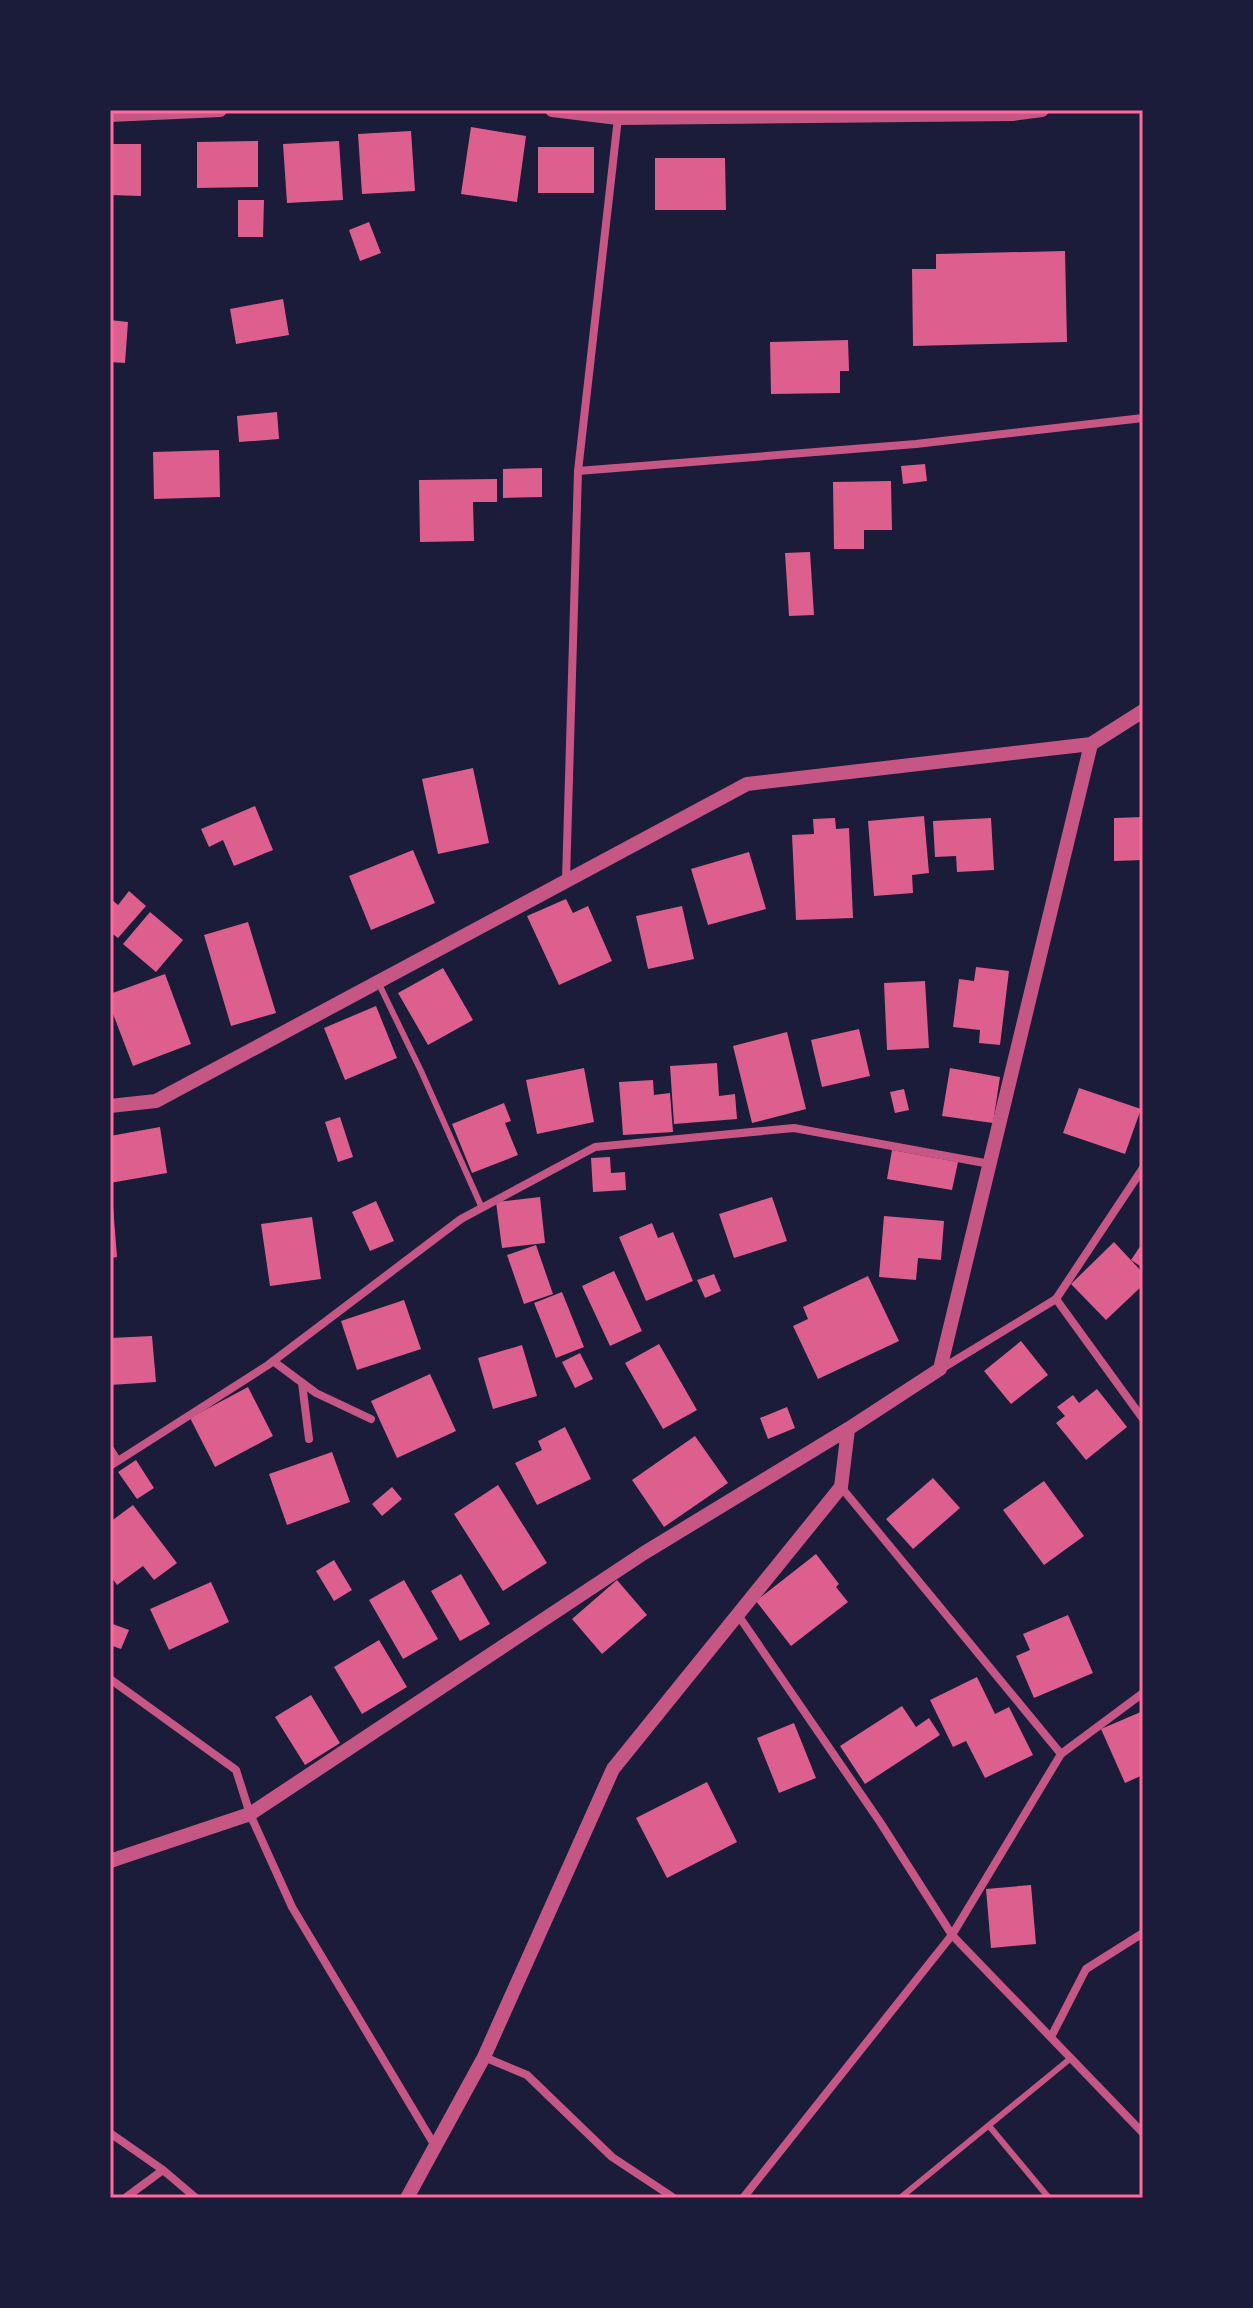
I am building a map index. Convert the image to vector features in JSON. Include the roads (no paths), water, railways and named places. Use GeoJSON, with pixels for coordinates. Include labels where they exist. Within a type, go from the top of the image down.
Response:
{"type":"FeatureCollection","features":[{"type":"Feature","properties":{"kind":"street"},"geometry":{"type":"LineString","coordinates":[[110,115],[220,110]]}},
{"type":"Feature","properties":{"kind":"street"},"geometry":{"type":"LineString","coordinates":[[552,110],[618,118],[1012,114],[1042,110]]}},
{"type":"Feature","properties":{"kind":"street"},"geometry":{"type":"LineString","coordinates":[[566,880],[578,471],[618,118]]}},
{"type":"Feature","properties":{"kind":"street"},"geometry":{"type":"LineString","coordinates":[[578,471],[916,444],[1143,418]]}},
{"type":"Feature","properties":{"kind":"street"},"geometry":{"type":"LineString","coordinates":[[110,1106],[156,1101],[747,784],[1091,744],[1143,711]]}},
{"type":"Feature","properties":{"kind":"street"},"geometry":{"type":"LineString","coordinates":[[940,1369],[1091,744]]}},
{"type":"Feature","properties":{"kind":"street"},"geometry":{"type":"LineString","coordinates":[[110,1449],[114,1463],[273,1361],[461,1219],[595,1147],[794,1128],[990,1164]]}},
{"type":"Feature","properties":{"kind":"street"},"geometry":{"type":"LineString","coordinates":[[110,1861],[250,1814],[644,1553],[1056,1299],[1143,1168]]}},
{"type":"Feature","properties":{"kind":"street"},"geometry":{"type":"LineString","coordinates":[[1056,1299],[1143,1419]]}},
{"type":"Feature","properties":{"kind":"street"},"geometry":{"type":"LineString","coordinates":[[273,1361],[316,1393],[371,1419]]}},
{"type":"Feature","properties":{"kind":"street"},"geometry":{"type":"LineString","coordinates":[[302,1383],[309,1439]]}},
{"type":"Feature","properties":{"kind":"street"},"geometry":{"type":"LineString","coordinates":[[407,2198],[484,2057],[613,1769],[841,1487],[848,1429]]}},
{"type":"Feature","properties":{"kind":"street"},"geometry":{"type":"LineString","coordinates":[[841,1487],[1061,1754]]}},
{"type":"Feature","properties":{"kind":"street"},"geometry":{"type":"LineString","coordinates":[[738,1615],[880,1822],[952,1935],[1143,2133]]}},
{"type":"Feature","properties":{"kind":"street"},"geometry":{"type":"LineString","coordinates":[[110,1679],[236,1770],[250,1814],[292,1907],[436,2147]]}},
{"type":"Feature","properties":{"kind":"street"},"geometry":{"type":"LineString","coordinates":[[743,2198],[952,1935],[1061,1754],[1143,1693]]}},
{"type":"Feature","properties":{"kind":"street"},"geometry":{"type":"LineString","coordinates":[[1051,2037],[1086,1969],[1143,1933]]}},
{"type":"Feature","properties":{"kind":"street"},"geometry":{"type":"LineString","coordinates":[[484,2057],[527,2075],[612,2157],[674,2198]]}},
{"type":"Feature","properties":{"kind":"street"},"geometry":{"type":"LineString","coordinates":[[110,2133],[163,2170],[196,2198]]}},
{"type":"Feature","properties":{"kind":"street"},"geometry":{"type":"LineString","coordinates":[[125,2198],[163,2170]]}},
{"type":"Feature","properties":{"kind":"lane"},"geometry":{"type":"LineString","coordinates":[[378,982],[482,1208]]}},
{"type":"Feature","properties":{"kind":"lane"},"geometry":{"type":"LineString","coordinates":[[900,2198],[1071,2058]]}},
{"type":"Feature","properties":{"kind":"lane"},"geometry":{"type":"LineString","coordinates":[[990,2127],[1049,2198]]}}]}
